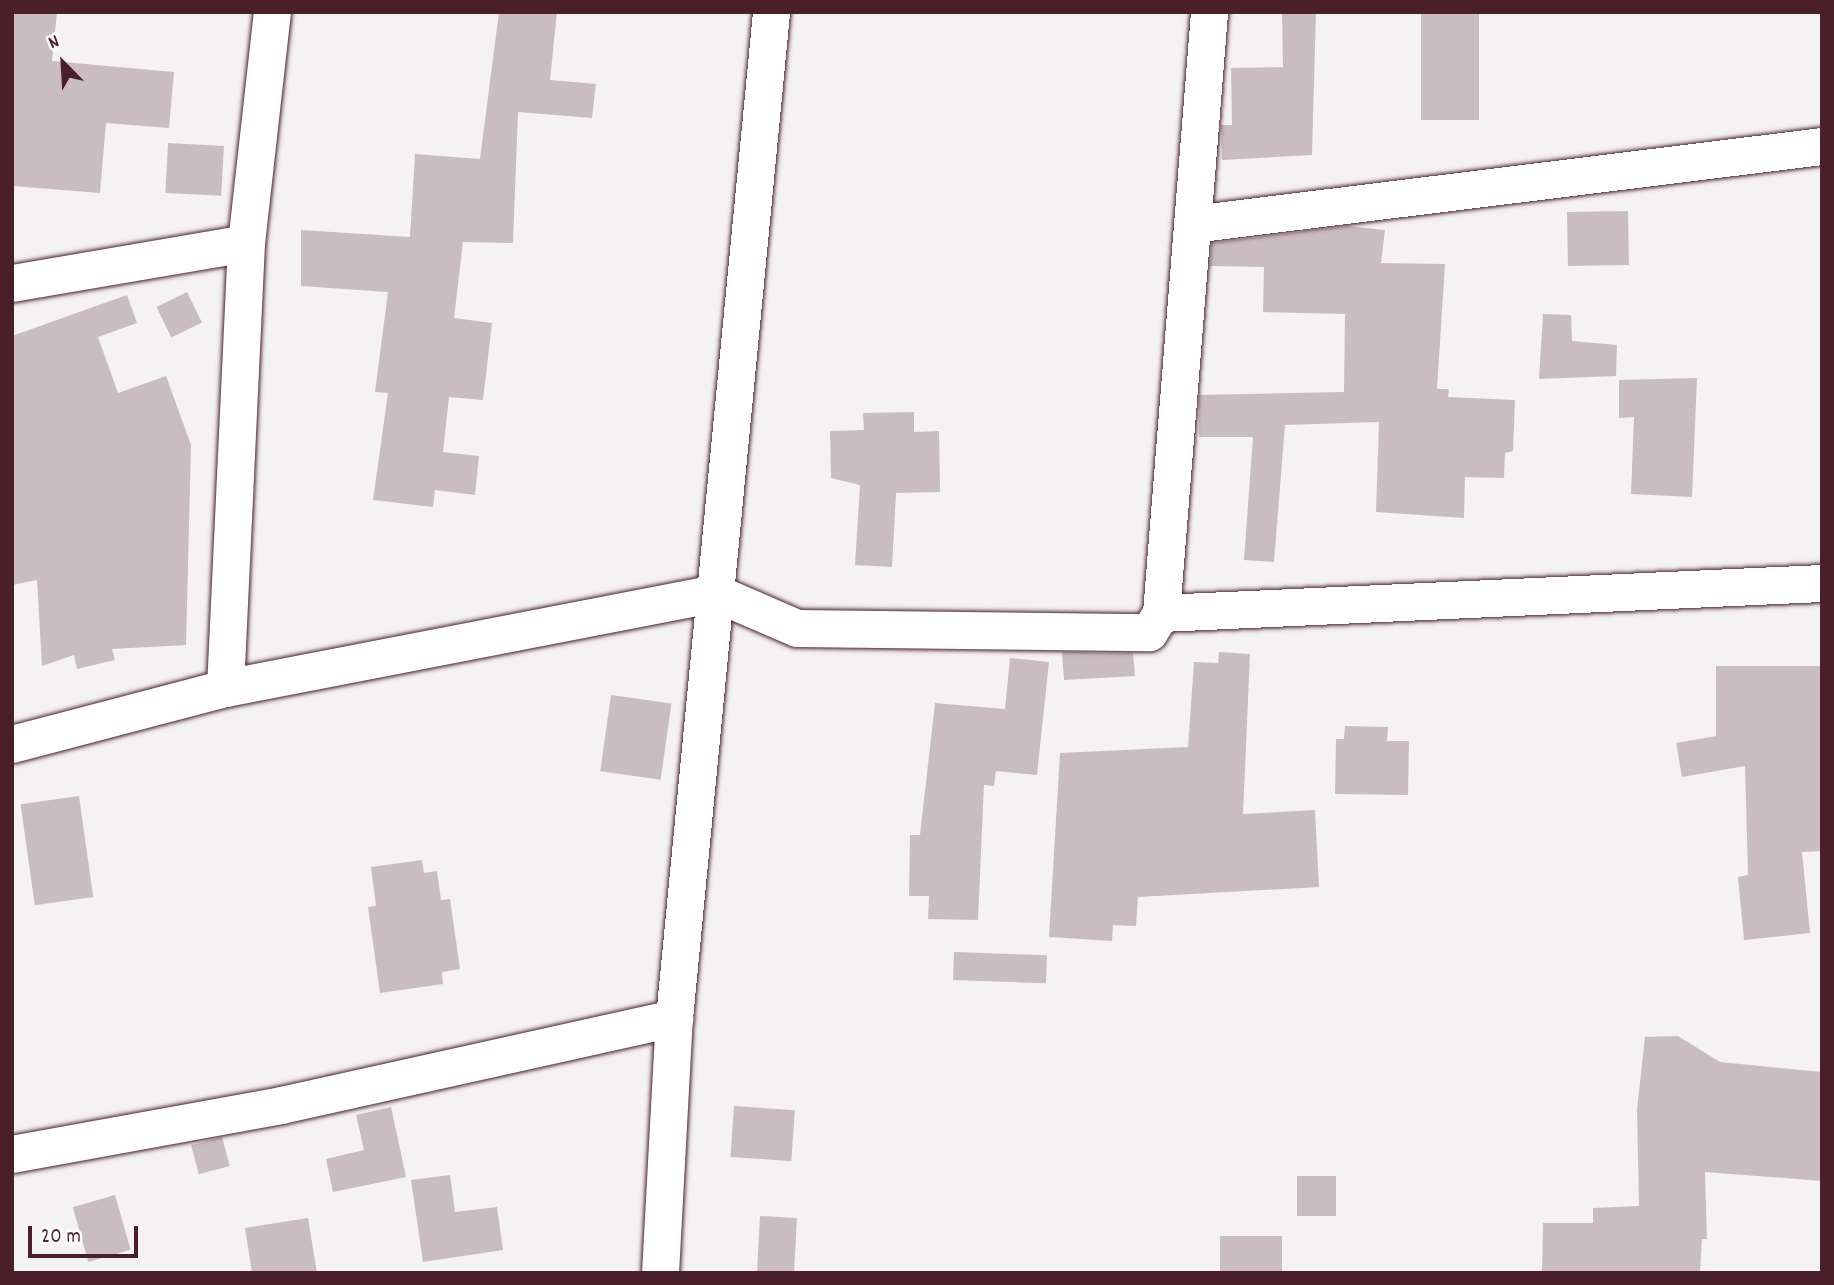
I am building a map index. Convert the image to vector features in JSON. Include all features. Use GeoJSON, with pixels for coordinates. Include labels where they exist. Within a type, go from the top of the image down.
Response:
{"type":"FeatureCollection","features":[{"type":"Feature","properties":{"kind":"street"},"geometry":{"type":"LineString","coordinates":[[225,688],[246,243],[272,12]]}},
{"type":"Feature","properties":{"kind":"street"},"geometry":{"type":"LineString","coordinates":[[660,1273],[674,1018],[771,12]]}},
{"type":"Feature","properties":{"kind":"street"},"geometry":{"type":"LineString","coordinates":[[12,744],[225,688],[716,593],[797,628],[1149,632],[1161,613],[1209,12]]}},
{"type":"Feature","properties":{"kind":"street"},"geometry":{"type":"LineString","coordinates":[[1192,224],[1822,146]]}},
{"type":"Feature","properties":{"kind":"street"},"geometry":{"type":"LineString","coordinates":[[12,283],[246,243]]}},
{"type":"Feature","properties":{"kind":"street"},"geometry":{"type":"LineString","coordinates":[[1161,613],[1822,583]]}},
{"type":"Feature","properties":{"kind":"street"},"geometry":{"type":"LineString","coordinates":[[12,1154],[281,1105],[674,1018]]}},
{"type":"Feature","properties":{"kind":"building"},"geometry":{"type":"Polygon","coordinates":[[[12,12],[57,12],[52,61],[174,72],[169,128],[106,123],[100,193],[12,186],[12,12]]]}},
{"type":"Feature","properties":{"kind":"building"},"geometry":{"type":"Polygon","coordinates":[[[499,12],[557,12],[550,80],[596,84],[592,118],[518,112],[513,243],[463,242],[454,318],[492,323],[483,400],[449,397],[443,452],[479,456],[475,495],[435,490],[433,507],[373,500],[388,393],[375,392],[388,292],[301,286],[301,230],[410,237],[415,154],[480,159],[499,12]]]}},
{"type":"Feature","properties":{"kind":"building"},"geometry":{"type":"Polygon","coordinates":[[[1282,12],[1316,12],[1312,155],[1222,160],[1221,125],[1232,125],[1231,68],[1283,67],[1282,12]]]}},
{"type":"Feature","properties":{"kind":"building"},"geometry":{"type":"Polygon","coordinates":[[[1421,12],[1479,12],[1479,120],[1421,120],[1421,12]]]}},
{"type":"Feature","properties":{"kind":"building"},"geometry":{"type":"Polygon","coordinates":[[[168,143],[224,146],[221,196],[165,193],[168,143]]]}},
{"type":"Feature","properties":{"kind":"building"},"geometry":{"type":"Polygon","coordinates":[[[1628,211],[1629,265],[1568,266],[1567,212],[1628,211]]]}},
{"type":"Feature","properties":{"kind":"building"},"geometry":{"type":"Polygon","coordinates":[[[1347,226],[1385,230],[1381,263],[1445,264],[1437,389],[1449,389],[1448,397],[1515,400],[1513,451],[1505,453],[1504,478],[1465,477],[1464,518],[1376,512],[1379,422],[1285,425],[1274,562],[1244,560],[1253,437],[1199,437],[1199,395],[1344,392],[1345,314],[1263,312],[1264,267],[1210,266],[1212,243],[1347,226]]]}},
{"type":"Feature","properties":{"kind":"building"},"geometry":{"type":"Polygon","coordinates":[[[187,292],[202,323],[171,337],[156,307],[187,292]]]}},
{"type":"Feature","properties":{"kind":"building"},"geometry":{"type":"Polygon","coordinates":[[[127,295],[137,323],[98,337],[118,393],[166,376],[191,445],[186,645],[112,649],[115,660],[77,669],[74,655],[42,666],[37,580],[12,585],[12,336],[127,295]]]}},
{"type":"Feature","properties":{"kind":"building"},"geometry":{"type":"Polygon","coordinates":[[[1543,314],[1571,315],[1572,341],[1617,345],[1616,376],[1539,379],[1543,314]]]}},
{"type":"Feature","properties":{"kind":"building"},"geometry":{"type":"Polygon","coordinates":[[[1697,378],[1692,497],[1631,494],[1634,417],[1619,418],[1619,380],[1697,378]]]}},
{"type":"Feature","properties":{"kind":"building"},"geometry":{"type":"Polygon","coordinates":[[[914,412],[914,432],[939,431],[940,492],[896,493],[892,567],[855,565],[860,485],[831,478],[830,431],[864,430],[863,413],[914,412]]]}},
{"type":"Feature","properties":{"kind":"building"},"geometry":{"type":"Polygon","coordinates":[[[1062,652],[1133,653],[1135,676],[1064,680],[1062,652]]]}},
{"type":"Feature","properties":{"kind":"building"},"geometry":{"type":"Polygon","coordinates":[[[1219,652],[1250,654],[1243,814],[1315,810],[1319,887],[1138,897],[1136,926],[1113,925],[1112,941],[1049,937],[1060,753],[1188,747],[1194,662],[1218,663],[1219,652]]]}},
{"type":"Feature","properties":{"kind":"building"},"geometry":{"type":"Polygon","coordinates":[[[1010,658],[1049,662],[1037,775],[996,771],[994,786],[984,785],[978,920],[928,919],[929,896],[909,896],[910,835],[920,835],[935,703],[1005,709],[1010,658]]]}},
{"type":"Feature","properties":{"kind":"building"},"geometry":{"type":"Polygon","coordinates":[[[1716,666],[1822,666],[1821,851],[1802,852],[1810,933],[1744,940],[1738,877],[1748,875],[1745,766],[1682,777],[1676,743],[1716,736],[1716,666]]]}},
{"type":"Feature","properties":{"kind":"building"},"geometry":{"type":"Polygon","coordinates":[[[611,695],[671,703],[661,780],[600,771],[611,695]]]}},
{"type":"Feature","properties":{"kind":"building"},"geometry":{"type":"Polygon","coordinates":[[[1345,726],[1388,727],[1387,741],[1409,741],[1408,795],[1335,794],[1336,739],[1344,739],[1345,726]]]}},
{"type":"Feature","properties":{"kind":"building"},"geometry":{"type":"Polygon","coordinates":[[[79,796],[93,897],[35,905],[21,804],[79,796]]]}},
{"type":"Feature","properties":{"kind":"building"},"geometry":{"type":"Polygon","coordinates":[[[422,860],[424,873],[437,871],[441,900],[450,899],[460,969],[442,972],[443,984],[380,993],[368,907],[376,906],[371,867],[422,860]]]}},
{"type":"Feature","properties":{"kind":"building"},"geometry":{"type":"Polygon","coordinates":[[[954,952],[1047,955],[1046,983],[953,980],[954,952]]]}},
{"type":"Feature","properties":{"kind":"building"},"geometry":{"type":"Polygon","coordinates":[[[1678,1036],[1720,1062],[1822,1072],[1822,1181],[1705,1172],[1707,1239],[1702,1239],[1700,1273],[1542,1273],[1543,1223],[1593,1223],[1593,1208],[1639,1206],[1637,1110],[1645,1037],[1678,1036]]]}},
{"type":"Feature","properties":{"kind":"building"},"geometry":{"type":"Polygon","coordinates":[[[734,1106],[795,1110],[791,1161],[730,1157],[734,1106]]]}},
{"type":"Feature","properties":{"kind":"building"},"geometry":{"type":"Polygon","coordinates":[[[391,1107],[406,1177],[333,1192],[326,1159],[364,1150],[356,1115],[391,1107]]]}},
{"type":"Feature","properties":{"kind":"building"},"geometry":{"type":"Polygon","coordinates":[[[222,1137],[230,1166],[199,1174],[191,1145],[222,1137]]]}},
{"type":"Feature","properties":{"kind":"building"},"geometry":{"type":"Polygon","coordinates":[[[450,1175],[455,1212],[497,1207],[503,1250],[423,1262],[411,1180],[450,1175]]]}},
{"type":"Feature","properties":{"kind":"building"},"geometry":{"type":"Polygon","coordinates":[[[1297,1176],[1336,1176],[1336,1216],[1297,1216],[1297,1176]]]}},
{"type":"Feature","properties":{"kind":"building"},"geometry":{"type":"Polygon","coordinates":[[[115,1195],[131,1250],[88,1262],[73,1207],[115,1195]]]}},
{"type":"Feature","properties":{"kind":"building"},"geometry":{"type":"Polygon","coordinates":[[[760,1216],[797,1218],[794,1273],[757,1273],[760,1216]]]}},
{"type":"Feature","properties":{"kind":"building"},"geometry":{"type":"Polygon","coordinates":[[[308,1218],[317,1273],[252,1273],[245,1228],[308,1218]]]}},
{"type":"Feature","properties":{"kind":"building"},"geometry":{"type":"Polygon","coordinates":[[[1220,1236],[1282,1236],[1282,1273],[1220,1273],[1220,1236]]]}}]}
